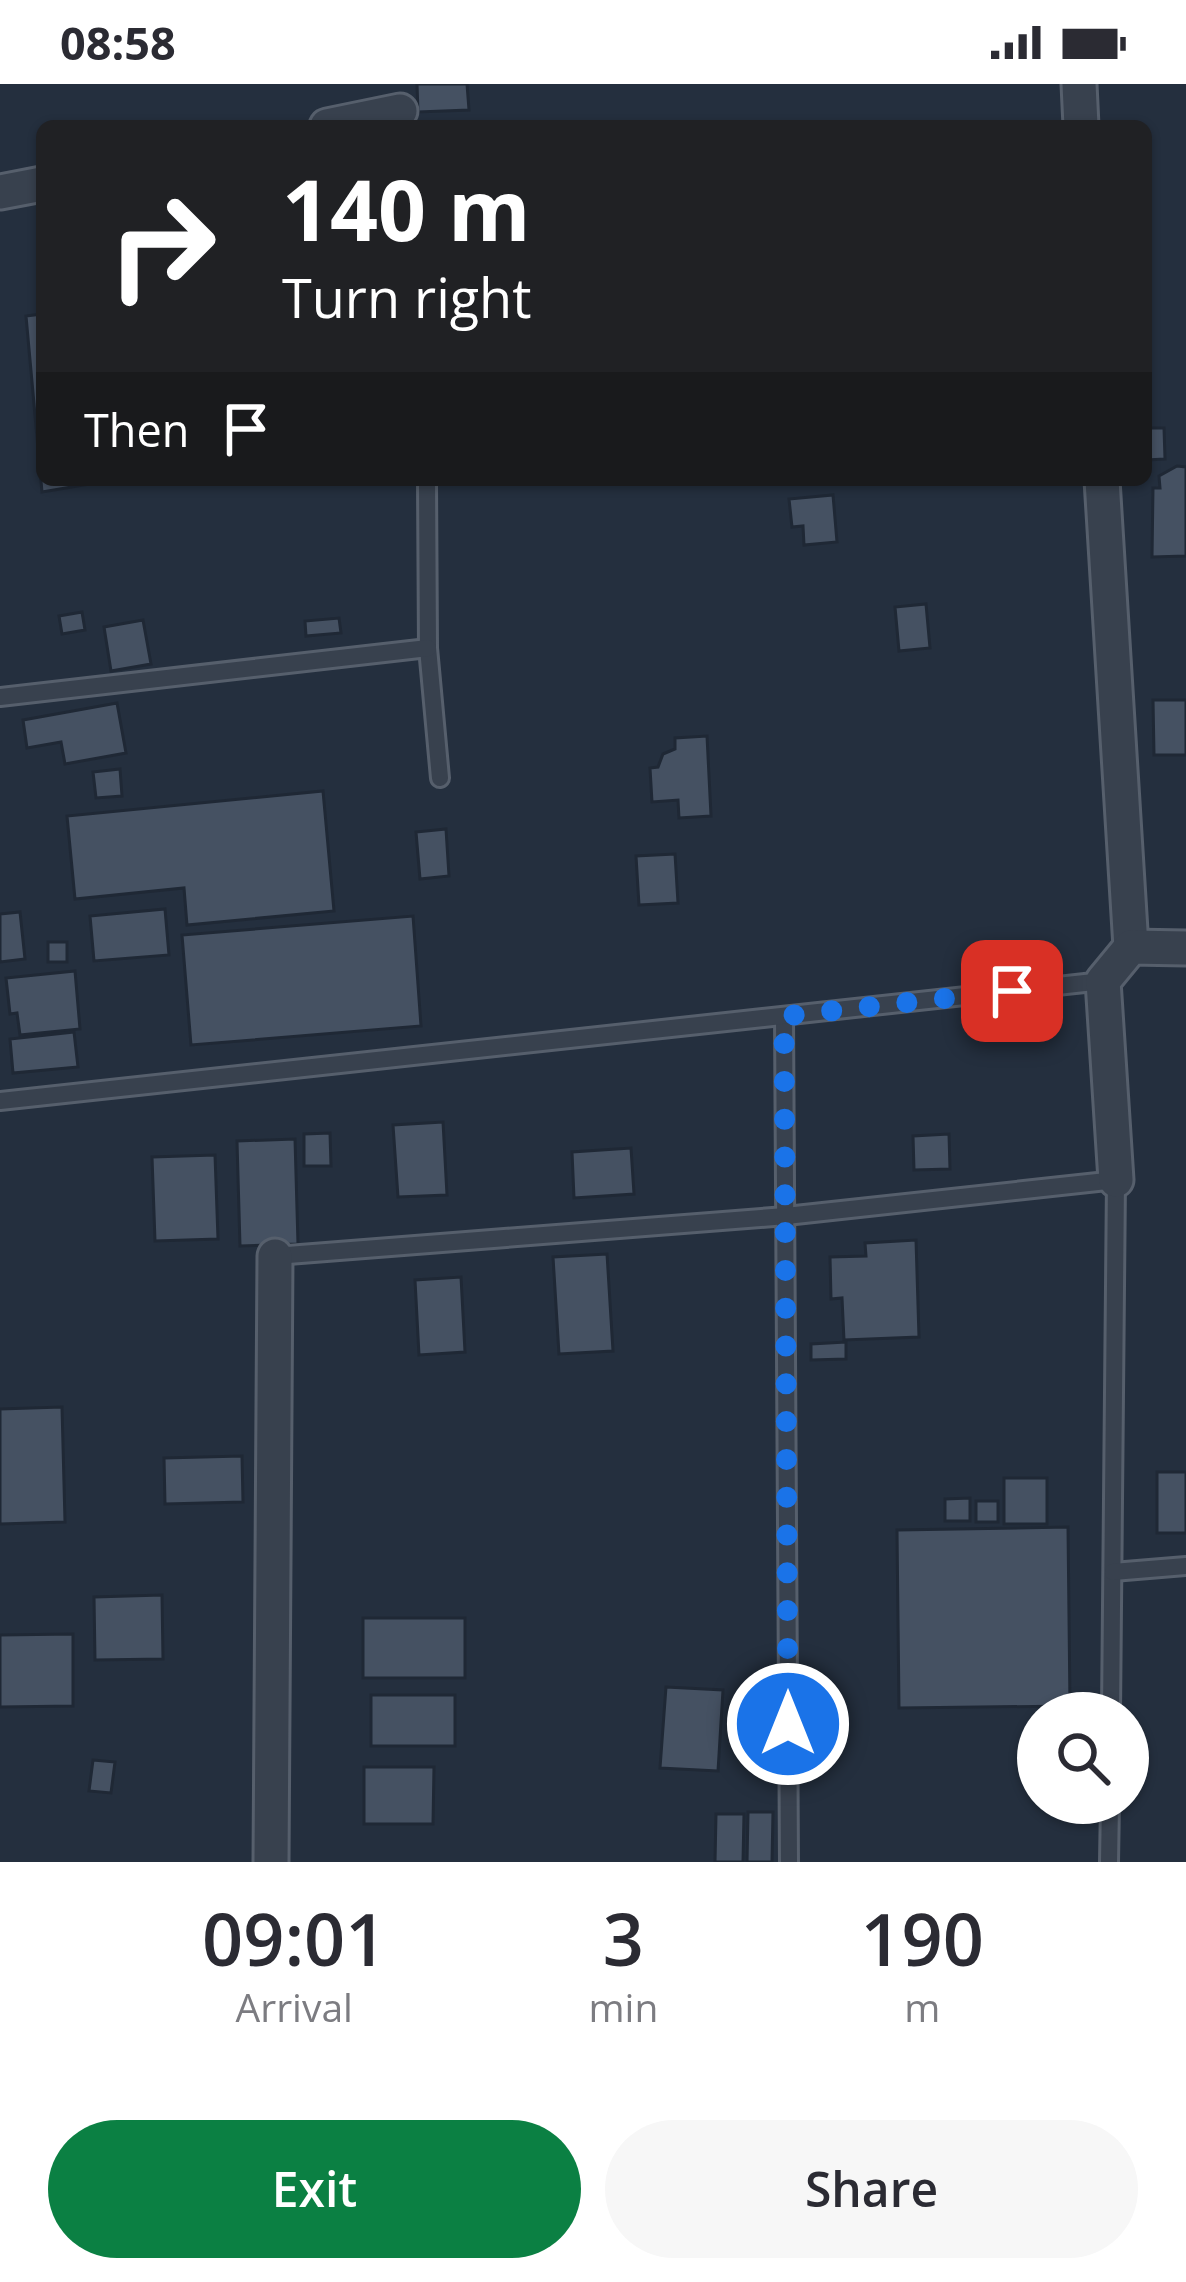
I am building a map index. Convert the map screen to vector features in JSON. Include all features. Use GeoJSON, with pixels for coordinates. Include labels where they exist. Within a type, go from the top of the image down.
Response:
{"type":"FeatureCollection","features":[{"type":"Feature","properties":{"kind":"street"},"geometry":{"type":"LineString","coordinates":[[1078,84],[1081,120]]}},
{"type":"Feature","properties":{"kind":"street"},"geometry":{"type":"LineString","coordinates":[[349,120],[399,107]]}},
{"type":"Feature","properties":{"kind":"street"},"geometry":{"type":"LineString","coordinates":[[0,192],[36,185]]}},
{"type":"Feature","properties":{"kind":"street"},"geometry":{"type":"LineString","coordinates":[[1102,486],[1131,946],[1102,981],[1116,1180]]}},
{"type":"Feature","properties":{"kind":"street"},"geometry":{"type":"LineString","coordinates":[[1131,946],[1186,949]]}},
{"type":"Feature","properties":{"kind":"street"},"geometry":{"type":"LineString","coordinates":[[272,1862],[275,1256]]}},
{"type":"Feature","properties":{"kind":"lane"},"geometry":{"type":"LineString","coordinates":[[427,486],[428,648],[440,778]]}},
{"type":"Feature","properties":{"kind":"lane"},"geometry":{"type":"LineString","coordinates":[[0,697],[428,648]]}},
{"type":"Feature","properties":{"kind":"lane"},"geometry":{"type":"LineString","coordinates":[[0,1101],[1102,981]]}},
{"type":"Feature","properties":{"kind":"lane"},"geometry":{"type":"LineString","coordinates":[[784,1016],[789,1862]]}},
{"type":"Feature","properties":{"kind":"lane"},"geometry":{"type":"LineString","coordinates":[[275,1256],[786,1216],[1116,1180],[1111,1692]]}},
{"type":"Feature","properties":{"kind":"lane"},"geometry":{"type":"LineString","coordinates":[[1113,1572],[1186,1565]]}},
{"type":"Feature","properties":{"kind":"lane"},"geometry":{"type":"LineString","coordinates":[[1109,1862],[1110,1824]]}},
{"type":"Feature","properties":{"kind":"building"},"geometry":{"type":"Polygon","coordinates":[[[417,84],[467,84],[469,110],[418,112],[417,84]]]}},
{"type":"Feature","properties":{"kind":"building"},"geometry":{"type":"Polygon","coordinates":[[[36,315],[36,426],[26,316],[36,315]]]}},
{"type":"Feature","properties":{"kind":"building"},"geometry":{"type":"Polygon","coordinates":[[[1152,428],[1164,428],[1165,459],[1152,460],[1152,428]]]}},
{"type":"Feature","properties":{"kind":"building"},"geometry":{"type":"Polygon","coordinates":[[[1177,466],[1186,467],[1186,556],[1152,557],[1153,488],[1160,488],[1159,476],[1177,466]]]}},
{"type":"Feature","properties":{"kind":"building"},"geometry":{"type":"Polygon","coordinates":[[[41,486],[78,486],[42,492],[41,486]]]}},
{"type":"Feature","properties":{"kind":"building"},"geometry":{"type":"Polygon","coordinates":[[[833,495],[837,542],[804,545],[803,526],[792,527],[789,499],[833,495]]]}},
{"type":"Feature","properties":{"kind":"building"},"geometry":{"type":"Polygon","coordinates":[[[926,604],[930,648],[899,651],[895,607],[926,604]]]}},
{"type":"Feature","properties":{"kind":"building"},"geometry":{"type":"Polygon","coordinates":[[[82,612],[85,630],[62,634],[59,616],[82,612]]]}},
{"type":"Feature","properties":{"kind":"building"},"geometry":{"type":"Polygon","coordinates":[[[339,618],[341,633],[306,636],[305,621],[339,618]]]}},
{"type":"Feature","properties":{"kind":"building"},"geometry":{"type":"Polygon","coordinates":[[[143,620],[151,664],[111,671],[104,627],[143,620]]]}},
{"type":"Feature","properties":{"kind":"building"},"geometry":{"type":"Polygon","coordinates":[[[1153,700],[1186,700],[1186,755],[1154,755],[1153,700]]]}},
{"type":"Feature","properties":{"kind":"building"},"geometry":{"type":"Polygon","coordinates":[[[117,703],[126,753],[65,764],[61,742],[27,748],[23,720],[117,703]]]}},
{"type":"Feature","properties":{"kind":"building"},"geometry":{"type":"Polygon","coordinates":[[[707,736],[711,816],[679,818],[678,800],[652,802],[650,768],[658,767],[663,754],[675,749],[675,738],[707,736]]]}},
{"type":"Feature","properties":{"kind":"building"},"geometry":{"type":"Polygon","coordinates":[[[120,769],[122,796],[96,798],[93,772],[120,769]]]}},
{"type":"Feature","properties":{"kind":"building"},"geometry":{"type":"Polygon","coordinates":[[[323,791],[334,911],[187,925],[184,888],[75,899],[67,816],[323,791]]]}},
{"type":"Feature","properties":{"kind":"building"},"geometry":{"type":"Polygon","coordinates":[[[446,829],[449,876],[420,879],[416,832],[446,829]]]}},
{"type":"Feature","properties":{"kind":"building"},"geometry":{"type":"Polygon","coordinates":[[[675,854],[678,903],[639,905],[636,856],[675,854]]]}},
{"type":"Feature","properties":{"kind":"building"},"geometry":{"type":"Polygon","coordinates":[[[165,909],[169,955],[94,961],[90,916],[165,909]]]}},
{"type":"Feature","properties":{"kind":"building"},"geometry":{"type":"Polygon","coordinates":[[[20,912],[25,959],[0,962],[0,914],[20,912]]]}},
{"type":"Feature","properties":{"kind":"building"},"geometry":{"type":"Polygon","coordinates":[[[413,916],[421,1026],[191,1045],[182,935],[413,916]]]}},
{"type":"Feature","properties":{"kind":"building"},"geometry":{"type":"Polygon","coordinates":[[[48,942],[67,942],[67,962],[48,962],[48,942]]]}},
{"type":"Feature","properties":{"kind":"building"},"geometry":{"type":"Polygon","coordinates":[[[75,971],[80,1029],[20,1035],[17,1013],[10,1014],[6,978],[75,971]]]}},
{"type":"Feature","properties":{"kind":"building"},"geometry":{"type":"Polygon","coordinates":[[[74,1032],[78,1067],[13,1073],[10,1039],[74,1032]]]}},
{"type":"Feature","properties":{"kind":"building"},"geometry":{"type":"Polygon","coordinates":[[[443,1122],[447,1195],[398,1197],[393,1125],[443,1122]]]}},
{"type":"Feature","properties":{"kind":"building"},"geometry":{"type":"Polygon","coordinates":[[[330,1133],[331,1166],[304,1166],[304,1134],[330,1133]]]}},
{"type":"Feature","properties":{"kind":"building"},"geometry":{"type":"Polygon","coordinates":[[[949,1134],[950,1169],[914,1170],[913,1136],[949,1134]]]}},
{"type":"Feature","properties":{"kind":"building"},"geometry":{"type":"Polygon","coordinates":[[[295,1139],[298,1244],[240,1246],[237,1141],[295,1139]]]}},
{"type":"Feature","properties":{"kind":"building"},"geometry":{"type":"Polygon","coordinates":[[[631,1148],[634,1194],[574,1198],[572,1152],[631,1148]]]}},
{"type":"Feature","properties":{"kind":"building"},"geometry":{"type":"Polygon","coordinates":[[[215,1155],[218,1239],[155,1241],[152,1157],[215,1155]]]}},
{"type":"Feature","properties":{"kind":"building"},"geometry":{"type":"Polygon","coordinates":[[[916,1240],[919,1337],[844,1340],[842,1298],[831,1299],[830,1257],[866,1256],[865,1243],[916,1240]]]}},
{"type":"Feature","properties":{"kind":"building"},"geometry":{"type":"Polygon","coordinates":[[[607,1254],[613,1351],[559,1354],[553,1257],[607,1254]]]}},
{"type":"Feature","properties":{"kind":"building"},"geometry":{"type":"Polygon","coordinates":[[[461,1277],[465,1352],[419,1355],[415,1280],[461,1277]]]}},
{"type":"Feature","properties":{"kind":"building"},"geometry":{"type":"Polygon","coordinates":[[[846,1342],[846,1359],[811,1360],[811,1344],[846,1342]]]}},
{"type":"Feature","properties":{"kind":"building"},"geometry":{"type":"Polygon","coordinates":[[[62,1407],[65,1522],[0,1524],[0,1409],[62,1407]]]}},
{"type":"Feature","properties":{"kind":"building"},"geometry":{"type":"Polygon","coordinates":[[[242,1456],[243,1502],[165,1504],[164,1458],[242,1456]]]}},
{"type":"Feature","properties":{"kind":"building"},"geometry":{"type":"Polygon","coordinates":[[[1157,1472],[1186,1472],[1186,1533],[1157,1533],[1157,1472]]]}},
{"type":"Feature","properties":{"kind":"building"},"geometry":{"type":"Polygon","coordinates":[[[1004,1478],[1047,1478],[1047,1524],[1004,1524],[1004,1478]]]}},
{"type":"Feature","properties":{"kind":"building"},"geometry":{"type":"Polygon","coordinates":[[[970,1498],[970,1521],[945,1521],[945,1499],[970,1498]]]}},
{"type":"Feature","properties":{"kind":"building"},"geometry":{"type":"Polygon","coordinates":[[[976,1501],[998,1501],[998,1522],[976,1522],[976,1501]]]}},
{"type":"Feature","properties":{"kind":"building"},"geometry":{"type":"Polygon","coordinates":[[[1068,1527],[1070,1692],[1017,1692],[1017,1707],[899,1708],[897,1530],[1068,1527]]]}},
{"type":"Feature","properties":{"kind":"building"},"geometry":{"type":"Polygon","coordinates":[[[162,1595],[163,1659],[95,1660],[94,1597],[162,1595]]]}},
{"type":"Feature","properties":{"kind":"building"},"geometry":{"type":"Polygon","coordinates":[[[363,1618],[465,1618],[465,1678],[363,1678],[363,1618]]]}},
{"type":"Feature","properties":{"kind":"building"},"geometry":{"type":"Polygon","coordinates":[[[73,1634],[73,1706],[0,1707],[0,1635],[73,1634]]]}},
{"type":"Feature","properties":{"kind":"building"},"geometry":{"type":"Polygon","coordinates":[[[666,1687],[723,1690],[718,1771],[660,1768],[666,1687]]]}},
{"type":"Feature","properties":{"kind":"building"},"geometry":{"type":"Polygon","coordinates":[[[371,1695],[455,1695],[455,1746],[371,1746],[371,1695]]]}},
{"type":"Feature","properties":{"kind":"building"},"geometry":{"type":"Polygon","coordinates":[[[93,1760],[115,1762],[111,1793],[89,1791],[93,1760]]]}},
{"type":"Feature","properties":{"kind":"building"},"geometry":{"type":"Polygon","coordinates":[[[364,1767],[434,1767],[433,1824],[364,1824],[364,1767]]]}},
{"type":"Feature","properties":{"kind":"building"},"geometry":{"type":"Polygon","coordinates":[[[748,1812],[773,1812],[772,1862],[747,1862],[748,1812]]]}},
{"type":"Feature","properties":{"kind":"building"},"geometry":{"type":"Polygon","coordinates":[[[716,1814],[744,1814],[743,1862],[715,1862],[716,1814]]]}},
{"type":"Feature","properties":{"kind":"route"},"geometry":{"type":"LineString","coordinates":[[788,1724],[784,1016],[1012,991]]}}]}
